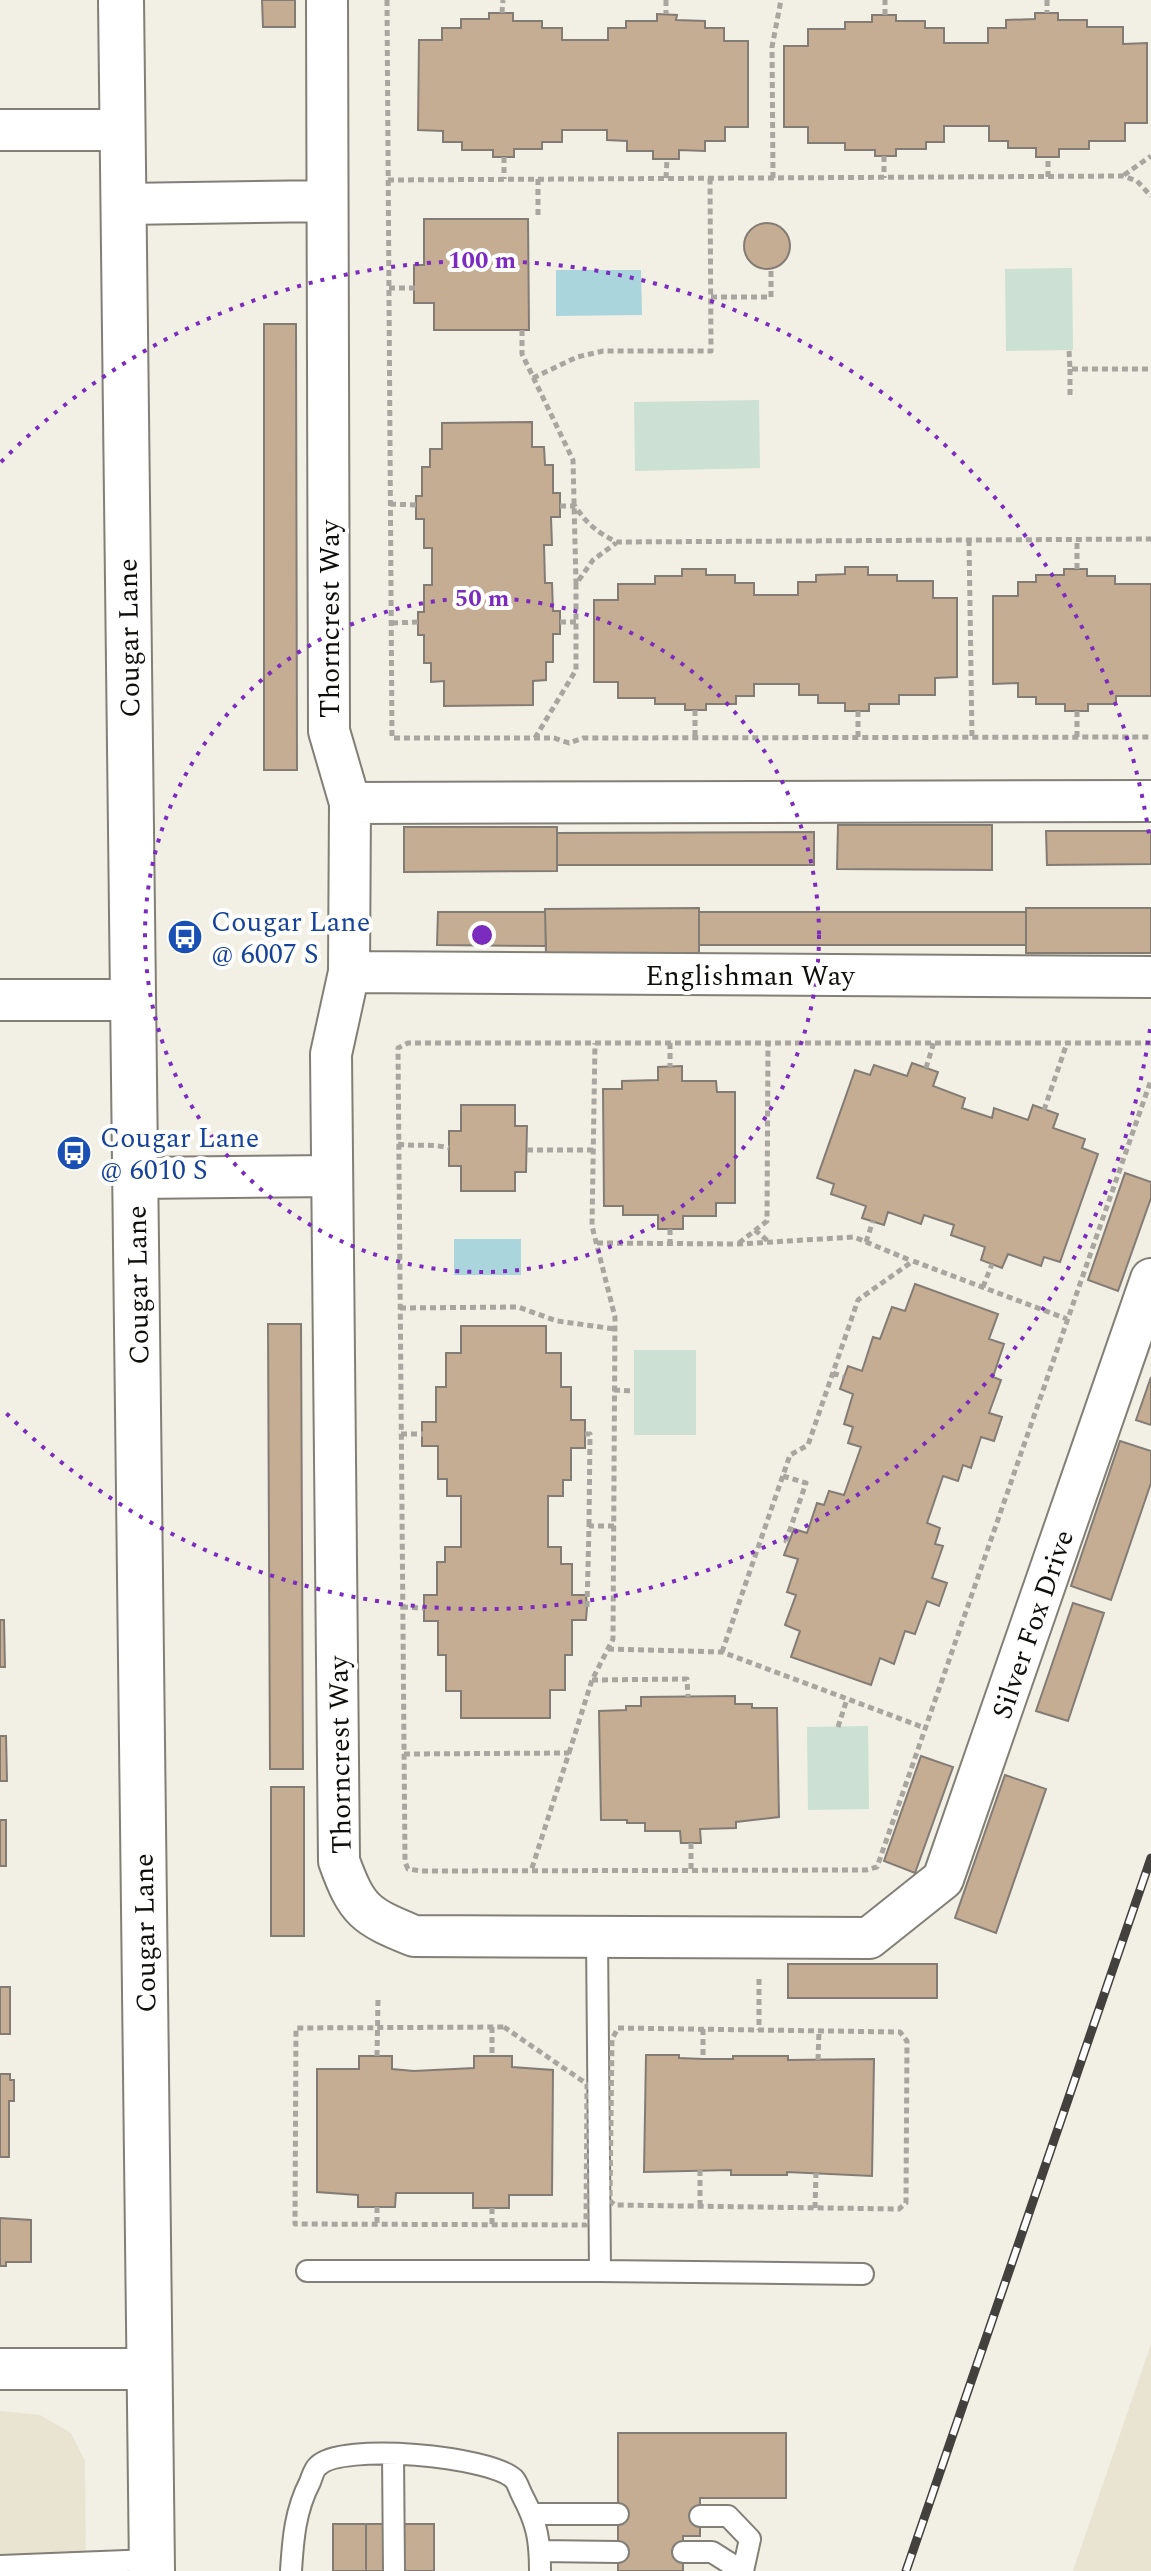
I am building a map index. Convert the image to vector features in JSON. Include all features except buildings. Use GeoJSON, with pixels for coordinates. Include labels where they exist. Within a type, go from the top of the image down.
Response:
{"type":"FeatureCollection","features":[{"type":"Feature","properties":{"kind":"main road","name":"Cougar Lane"},"geometry":{"type":"LineString","coordinates":[[121,0],[151,2566]]}},
{"type":"Feature","properties":{"kind":"street","name":"Thorncrest Way"},"geometry":{"type":"LineString","coordinates":[[327,0],[329,731],[350,803],[349,972],[331,1054],[339,1861],[352,1897],[377,1921],[414,1936],[869,1938]]}},
{"type":"Feature","properties":{"kind":"street"},"geometry":{"type":"LineString","coordinates":[[0,130],[123,130]]}},
{"type":"Feature","properties":{"kind":"street"},"geometry":{"type":"LineString","coordinates":[[123,204],[327,201]]}},
{"type":"Feature","properties":{"kind":"street"},"geometry":{"type":"LineString","coordinates":[[350,803],[1151,801]]}},
{"type":"Feature","properties":{"kind":"street","name":"Englishman Way"},"geometry":{"type":"LineString","coordinates":[[349,972],[1151,977]]}},
{"type":"Feature","properties":{"kind":"street"},"geometry":{"type":"LineString","coordinates":[[0,1000],[133,1000]]}},
{"type":"Feature","properties":{"kind":"street"},"geometry":{"type":"LineString","coordinates":[[135,1178],[332,1176]]}},
{"type":"Feature","properties":{"kind":"street","name":"Silver Fox Drive"},"geometry":{"type":"LineString","coordinates":[[869,1938],[943,1879],[1151,1279]]}},
{"type":"Feature","properties":{"kind":"street"},"geometry":{"type":"LineString","coordinates":[[0,2369],[149,2369]]}},
{"type":"Feature","properties":{"kind":"lane"},"geometry":{"type":"LineString","coordinates":[[597,1937],[600,2271]]}},
{"type":"Feature","properties":{"kind":"lane"},"geometry":{"type":"LineString","coordinates":[[307,2271],[863,2274]]}},
{"type":"Feature","properties":{"kind":"lane"},"geometry":{"type":"LineString","coordinates":[[393,2454],[394,2571]]}},
{"type":"Feature","properties":{"kind":"lane"},"geometry":{"type":"LineString","coordinates":[[291,2571],[293,2531],[303,2495],[318,2466],[336,2456],[393,2454],[468,2460],[513,2478],[539,2534],[540,2561],[618,2552]]}},
{"type":"Feature","properties":{"kind":"lane"},"geometry":{"type":"LineString","coordinates":[[532,2514],[618,2514]]}},
{"type":"Feature","properties":{"kind":"lane"},"geometry":{"type":"LineString","coordinates":[[683,2552],[712,2552],[743,2571],[750,2539],[728,2516],[700,2516]]}},
{"type":"Feature","properties":{"kind":"lane"},"geometry":{"type":"LineString","coordinates":[[0,2566],[151,2566]]}},
{"type":"Feature","properties":{"kind":"path"},"geometry":{"type":"LineString","coordinates":[[387,0],[392,738],[554,738],[569,743],[583,738],[1151,737]]}},
{"type":"Feature","properties":{"kind":"path"},"geometry":{"type":"LineString","coordinates":[[502,13],[503,0]]}},
{"type":"Feature","properties":{"kind":"path"},"geometry":{"type":"LineString","coordinates":[[666,0],[666,14]]}},
{"type":"Feature","properties":{"kind":"path"},"geometry":{"type":"LineString","coordinates":[[773,178],[772,47],[781,0]]}},
{"type":"Feature","properties":{"kind":"path"},"geometry":{"type":"LineString","coordinates":[[885,0],[885,15]]}},
{"type":"Feature","properties":{"kind":"path"},"geometry":{"type":"LineString","coordinates":[[1047,0],[1047,13]]}},
{"type":"Feature","properties":{"kind":"path"},"geometry":{"type":"LineString","coordinates":[[884,156],[884,178]]}},
{"type":"Feature","properties":{"kind":"path"},"geometry":{"type":"LineString","coordinates":[[1123,176],[1151,156]]}},
{"type":"Feature","properties":{"kind":"path"},"geometry":{"type":"LineString","coordinates":[[504,157],[504,179]]}},
{"type":"Feature","properties":{"kind":"path"},"geometry":{"type":"LineString","coordinates":[[1048,157],[1048,177]]}},
{"type":"Feature","properties":{"kind":"path"},"geometry":{"type":"LineString","coordinates":[[666,178],[667,159]]}},
{"type":"Feature","properties":{"kind":"path"},"geometry":{"type":"LineString","coordinates":[[388,180],[1123,176],[1137,181],[1151,196]]}},
{"type":"Feature","properties":{"kind":"path"},"geometry":{"type":"LineString","coordinates":[[533,378],[577,357],[603,351],[711,351],[710,178]]}},
{"type":"Feature","properties":{"kind":"path"},"geometry":{"type":"LineString","coordinates":[[538,179],[538,219]]}},
{"type":"Feature","properties":{"kind":"path"},"geometry":{"type":"LineString","coordinates":[[711,297],[771,297],[771,268]]}},
{"type":"Feature","properties":{"kind":"path"},"geometry":{"type":"LineString","coordinates":[[389,288],[415,288]]}},
{"type":"Feature","properties":{"kind":"path"},"geometry":{"type":"LineString","coordinates":[[522,330],[522,354],[573,460],[575,506],[576,670],[535,738]]}},
{"type":"Feature","properties":{"kind":"path"},"geometry":{"type":"LineString","coordinates":[[1069,351],[1070,396]]}},
{"type":"Feature","properties":{"kind":"path"},"geometry":{"type":"LineString","coordinates":[[1070,369],[1151,369]]}},
{"type":"Feature","properties":{"kind":"path"},"geometry":{"type":"LineString","coordinates":[[390,504],[416,505]]}},
{"type":"Feature","properties":{"kind":"path"},"geometry":{"type":"LineString","coordinates":[[560,506],[575,506]]}},
{"type":"Feature","properties":{"kind":"path"},"geometry":{"type":"LineString","coordinates":[[575,506],[583,519],[603,536],[617,542],[1151,539]]}},
{"type":"Feature","properties":{"kind":"path"},"geometry":{"type":"LineString","coordinates":[[1077,539],[1077,569]]}},
{"type":"Feature","properties":{"kind":"path"},"geometry":{"type":"LineString","coordinates":[[969,540],[972,737]]}},
{"type":"Feature","properties":{"kind":"path"},"geometry":{"type":"LineString","coordinates":[[576,584],[593,560],[617,542]]}},
{"type":"Feature","properties":{"kind":"path"},"geometry":{"type":"LineString","coordinates":[[392,623],[418,622]]}},
{"type":"Feature","properties":{"kind":"path"},"geometry":{"type":"LineString","coordinates":[[560,622],[576,622]]}},
{"type":"Feature","properties":{"kind":"path"},"geometry":{"type":"LineString","coordinates":[[695,710],[695,738]]}},
{"type":"Feature","properties":{"kind":"path"},"geometry":{"type":"LineString","coordinates":[[858,711],[858,737]]}},
{"type":"Feature","properties":{"kind":"path"},"geometry":{"type":"LineString","coordinates":[[1077,711],[1077,737]]}},
{"type":"Feature","properties":{"kind":"path"},"geometry":{"type":"LineString","coordinates":[[926,1068],[934,1042]]}},
{"type":"Feature","properties":{"kind":"path"},"geometry":{"type":"LineString","coordinates":[[1044,1110],[1067,1042]]}},
{"type":"Feature","properties":{"kind":"path"},"geometry":{"type":"LineString","coordinates":[[1151,1043],[408,1043],[398,1048],[405,1862],[408,1869],[691,1871],[866,1870],[877,1867],[1151,1080]]}},
{"type":"Feature","properties":{"kind":"path"},"geometry":{"type":"LineString","coordinates":[[531,1871],[592,1680],[613,1639],[615,1317],[592,1226],[595,1043]]}},
{"type":"Feature","properties":{"kind":"path"},"geometry":{"type":"LineString","coordinates":[[670,1043],[670,1067]]}},
{"type":"Feature","properties":{"kind":"path"},"geometry":{"type":"LineString","coordinates":[[739,1244],[767,1221],[768,1043]]}},
{"type":"Feature","properties":{"kind":"path"},"geometry":{"type":"LineString","coordinates":[[398,1144],[414,1147],[430,1143],[449,1148]]}},
{"type":"Feature","properties":{"kind":"path"},"geometry":{"type":"LineString","coordinates":[[527,1150],[594,1150]]}},
{"type":"Feature","properties":{"kind":"path"},"geometry":{"type":"LineString","coordinates":[[866,1242],[873,1221]]}},
{"type":"Feature","properties":{"kind":"path"},"geometry":{"type":"LineString","coordinates":[[670,1229],[670,1244]]}},
{"type":"Feature","properties":{"kind":"path"},"geometry":{"type":"LineString","coordinates":[[755,1230],[770,1242]]}},
{"type":"Feature","properties":{"kind":"path"},"geometry":{"type":"LineString","coordinates":[[597,1243],[739,1244],[854,1237],[1068,1320]]}},
{"type":"Feature","properties":{"kind":"path"},"geometry":{"type":"LineString","coordinates":[[722,1652],[790,1455],[808,1445],[858,1300],[913,1261]]}},
{"type":"Feature","properties":{"kind":"path"},"geometry":{"type":"LineString","coordinates":[[983,1287],[992,1264]]}},
{"type":"Feature","properties":{"kind":"path"},"geometry":{"type":"LineString","coordinates":[[400,1308],[518,1307],[557,1321],[615,1329]]}},
{"type":"Feature","properties":{"kind":"path"},"geometry":{"type":"LineString","coordinates":[[833,1373],[844,1377]]}},
{"type":"Feature","properties":{"kind":"path"},"geometry":{"type":"LineString","coordinates":[[614,1390],[634,1391]]}},
{"type":"Feature","properties":{"kind":"path"},"geometry":{"type":"LineString","coordinates":[[401,1434],[423,1434]]}},
{"type":"Feature","properties":{"kind":"path"},"geometry":{"type":"LineString","coordinates":[[585,1434],[590,1434],[587,1607]]}},
{"type":"Feature","properties":{"kind":"path"},"geometry":{"type":"LineString","coordinates":[[783,1476],[806,1483],[786,1541],[790,1542]]}},
{"type":"Feature","properties":{"kind":"path"},"geometry":{"type":"LineString","coordinates":[[589,1526],[614,1526]]}},
{"type":"Feature","properties":{"kind":"path"},"geometry":{"type":"LineString","coordinates":[[402,1607],[424,1608]]}},
{"type":"Feature","properties":{"kind":"path"},"geometry":{"type":"LineString","coordinates":[[608,1649],[722,1652],[925,1728]]}},
{"type":"Feature","properties":{"kind":"path"},"geometry":{"type":"LineString","coordinates":[[592,1680],[687,1679],[688,1697]]}},
{"type":"Feature","properties":{"kind":"path"},"geometry":{"type":"LineString","coordinates":[[838,1727],[847,1699]]}},
{"type":"Feature","properties":{"kind":"path"},"geometry":{"type":"LineString","coordinates":[[404,1754],[569,1753]]}},
{"type":"Feature","properties":{"kind":"path"},"geometry":{"type":"LineString","coordinates":[[691,1843],[691,1871]]}},
{"type":"Feature","properties":{"kind":"path"},"geometry":{"type":"LineString","coordinates":[[377,2056],[378,1999]]}},
{"type":"Feature","properties":{"kind":"path"},"geometry":{"type":"LineString","coordinates":[[759,1999],[759,2030]]}},
{"type":"Feature","properties":{"kind":"path"},"geometry":{"type":"LineString","coordinates":[[492,2027],[492,2056]]}},
{"type":"Feature","properties":{"kind":"path"},"geometry":{"type":"LineString","coordinates":[[492,2027],[504,2027],[587,2084],[586,2225],[295,2224],[296,2028],[492,2027]]}},
{"type":"Feature","properties":{"kind":"path"},"geometry":{"type":"LineString","coordinates":[[618,2028],[759,2030],[900,2032],[907,2041],[906,2203],[899,2209],[615,2205],[610,2201],[612,2039],[618,2028]]}},
{"type":"Feature","properties":{"kind":"path"},"geometry":{"type":"LineString","coordinates":[[703,2029],[703,2059]]}},
{"type":"Feature","properties":{"kind":"path"},"geometry":{"type":"LineString","coordinates":[[818,2060],[819,2031]]}},
{"type":"Feature","properties":{"kind":"path"},"geometry":{"type":"LineString","coordinates":[[700,2170],[700,2207]]}},
{"type":"Feature","properties":{"kind":"path"},"geometry":{"type":"LineString","coordinates":[[815,2208],[816,2173]]}},
{"type":"Feature","properties":{"kind":"path"},"geometry":{"type":"LineString","coordinates":[[377,2207],[377,2225]]}},
{"type":"Feature","properties":{"kind":"path"},"geometry":{"type":"LineString","coordinates":[[492,2208],[492,2225]]}},
{"type":"Feature","properties":{"kind":"shaded area"},"geometry":{"type":"Polygon","coordinates":[[[1151,2344],[1151,2571],[1073,2571],[1151,2344]]]}},
{"type":"Feature","properties":{"kind":"shaded area"},"geometry":{"type":"Polygon","coordinates":[[[0,2411],[40,2415],[71,2433],[85,2461],[86,2571],[0,2571],[0,2411]]]}},
{"type":"Feature","properties":{"kind":"green space"},"geometry":{"type":"Polygon","coordinates":[[[1072,268],[1073,350],[1006,351],[1005,269],[1072,268]]]}},
{"type":"Feature","properties":{"kind":"green space"},"geometry":{"type":"Polygon","coordinates":[[[759,400],[760,468],[635,471],[634,402],[759,400]]]}},
{"type":"Feature","properties":{"kind":"green space"},"geometry":{"type":"Polygon","coordinates":[[[634,1350],[696,1350],[696,1435],[634,1435],[634,1350]]]}},
{"type":"Feature","properties":{"kind":"green space"},"geometry":{"type":"Polygon","coordinates":[[[868,1726],[869,1809],[808,1810],[807,1727],[868,1726]]]}},
{"type":"Feature","properties":{"kind":"water"},"geometry":{"type":"Polygon","coordinates":[[[556,270],[641,270],[642,315],[556,316],[556,270]]]}},
{"type":"Feature","properties":{"kind":"water"},"geometry":{"type":"Polygon","coordinates":[[[454,1239],[521,1239],[521,1275],[454,1275],[454,1239]]]}},
{"type":"Feature","properties":{"kind":"railway"},"geometry":{"type":"LineString","coordinates":[[906,2571],[1151,1858]]}},
{"type":"Feature","properties":{"kind":"place","name":"Cougar Lane @ 6007 S"},"geometry":{"type":"Point","coordinates":[185,937]}},
{"type":"Feature","properties":{"kind":"place","name":"Cougar Lane @ 6010 S"},"geometry":{"type":"Point","coordinates":[74,1153]}}]}
